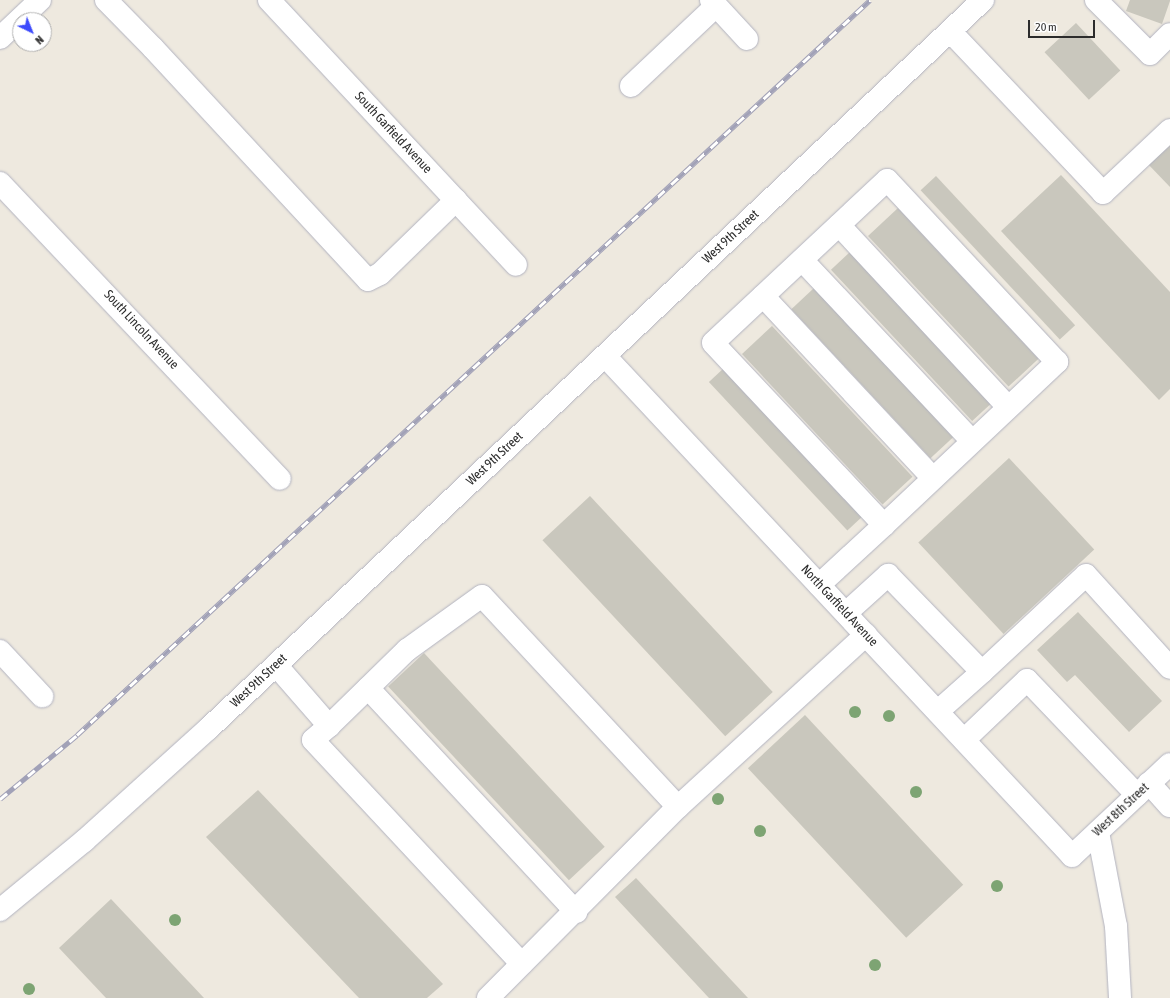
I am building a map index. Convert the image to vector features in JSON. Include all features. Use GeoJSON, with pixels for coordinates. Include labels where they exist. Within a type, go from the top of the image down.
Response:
{"type":"FeatureCollection","features":[{"type":"Feature","properties":{"kind":"street"},"geometry":{"type":"LineString","coordinates":[[0,38],[40,0]]}},
{"type":"Feature","properties":{"kind":"street"},"geometry":{"type":"LineString","coordinates":[[106,0],[153,48],[368,280],[380,274],[456,200]]}},
{"type":"Feature","properties":{"kind":"street","name":"South Garfield Avenue"},"geometry":{"type":"LineString","coordinates":[[269,0],[516,265]]}},
{"type":"Feature","properties":{"kind":"street","name":"West 9th Street"},"geometry":{"type":"LineString","coordinates":[[0,910],[84,841],[276,665],[983,0]]}},
{"type":"Feature","properties":{"kind":"street"},"geometry":{"type":"LineString","coordinates":[[1096,0],[1150,54],[1170,34]]}},
{"type":"Feature","properties":{"kind":"street"},"geometry":{"type":"LineString","coordinates":[[631,86],[714,3],[747,38]]}},
{"type":"Feature","properties":{"kind":"street"},"geometry":{"type":"LineString","coordinates":[[950,30],[1103,193],[1170,130]]}},
{"type":"Feature","properties":{"kind":"street"},"geometry":{"type":"LineString","coordinates":[[819,584],[884,524],[972,442],[1057,362],[888,180],[713,343],[884,524]]}},
{"type":"Feature","properties":{"kind":"street","name":"South Lincoln Avenue"},"geometry":{"type":"LineString","coordinates":[[0,183],[280,479]]}},
{"type":"Feature","properties":{"kind":"street"},"geometry":{"type":"LineString","coordinates":[[839,225],[1008,407]]}},
{"type":"Feature","properties":{"kind":"street"},"geometry":{"type":"LineString","coordinates":[[802,260],[972,442]]}},
{"type":"Feature","properties":{"kind":"street"},"geometry":{"type":"LineString","coordinates":[[763,296],[933,478]]}},
{"type":"Feature","properties":{"kind":"street","name":"North Garfield Avenue"},"geometry":{"type":"LineString","coordinates":[[605,356],[1072,856]]}},
{"type":"Feature","properties":{"kind":"street"},"geometry":{"type":"LineString","coordinates":[[846,613],[888,575],[982,672]]}},
{"type":"Feature","properties":{"kind":"street"},"geometry":{"type":"LineString","coordinates":[[938,711],[1086,575],[1170,668]]}},
{"type":"Feature","properties":{"kind":"street"},"geometry":{"type":"LineString","coordinates":[[522,964],[314,740],[407,650],[482,596],[678,807]]}},
{"type":"Feature","properties":{"kind":"street"},"geometry":{"type":"LineString","coordinates":[[488,998],[576,912],[678,807],[866,635]]}},
{"type":"Feature","properties":{"kind":"street"},"geometry":{"type":"LineString","coordinates":[[0,651],[42,696]]}},
{"type":"Feature","properties":{"kind":"street"},"geometry":{"type":"LineString","coordinates":[[276,665],[329,726]]}},
{"type":"Feature","properties":{"kind":"street"},"geometry":{"type":"LineString","coordinates":[[964,740],[1027,680],[1143,789],[1170,806]]}},
{"type":"Feature","properties":{"kind":"street"},"geometry":{"type":"LineString","coordinates":[[368,688],[576,912]]}},
{"type":"Feature","properties":{"kind":"street","name":"West 8th Street"},"geometry":{"type":"LineString","coordinates":[[1072,856],[1170,764]]}},
{"type":"Feature","properties":{"kind":"street"},"geometry":{"type":"LineString","coordinates":[[1098,832],[1116,926],[1120,998]]}},
{"type":"Feature","properties":{"kind":"building"},"geometry":{"type":"Polygon","coordinates":[[[1130,0],[1170,1],[1162,24],[1126,11],[1130,0]]]}},
{"type":"Feature","properties":{"kind":"building"},"geometry":{"type":"Polygon","coordinates":[[[1076,23],[1120,71],[1089,100],[1045,52],[1076,23]]]}},
{"type":"Feature","properties":{"kind":"building"},"geometry":{"type":"Polygon","coordinates":[[[1170,140],[1170,187],[1146,162],[1170,140]]]}},
{"type":"Feature","properties":{"kind":"building"},"geometry":{"type":"Polygon","coordinates":[[[1061,175],[1170,292],[1170,389],[1159,400],[1001,231],[1061,175]]]}},
{"type":"Feature","properties":{"kind":"building"},"geometry":{"type":"Polygon","coordinates":[[[936,176],[1075,325],[1060,340],[921,190],[936,176]]]}},
{"type":"Feature","properties":{"kind":"building"},"geometry":{"type":"Polygon","coordinates":[[[898,208],[1038,359],[1009,387],[868,236],[898,208]]]}},
{"type":"Feature","properties":{"kind":"building"},"geometry":{"type":"Polygon","coordinates":[[[850,252],[991,403],[972,421],[831,270],[850,252]]]}},
{"type":"Feature","properties":{"kind":"building"},"geometry":{"type":"Polygon","coordinates":[[[814,288],[953,437],[930,458],[791,309],[814,288]]]}},
{"type":"Feature","properties":{"kind":"building"},"geometry":{"type":"Polygon","coordinates":[[[772,326],[912,477],[883,505],[742,354],[772,326]]]}},
{"type":"Feature","properties":{"kind":"building"},"geometry":{"type":"Polygon","coordinates":[[[725,367],[863,515],[847,530],[709,382],[725,367]]]}},
{"type":"Feature","properties":{"kind":"building"},"geometry":{"type":"Polygon","coordinates":[[[1009,458],[1094,549],[1004,634],[918,543],[1009,458]]]}},
{"type":"Feature","properties":{"kind":"building"},"geometry":{"type":"Polygon","coordinates":[[[590,496],[773,692],[725,736],[542,540],[590,496]]]}},
{"type":"Feature","properties":{"kind":"building"},"geometry":{"type":"Polygon","coordinates":[[[1078,612],[1162,701],[1129,732],[1075,675],[1067,682],[1037,650],[1078,612]]]}},
{"type":"Feature","properties":{"kind":"building"},"geometry":{"type":"Polygon","coordinates":[[[424,653],[605,847],[569,880],[388,686],[424,653]]]}},
{"type":"Feature","properties":{"kind":"building"},"geometry":{"type":"Polygon","coordinates":[[[805,715],[963,885],[906,938],[748,768],[805,715]]]}},
{"type":"Feature","properties":{"kind":"building"},"geometry":{"type":"Polygon","coordinates":[[[258,790],[443,984],[427,998],[359,998],[206,837],[258,790]]]}},
{"type":"Feature","properties":{"kind":"building"},"geometry":{"type":"Polygon","coordinates":[[[636,878],[748,998],[709,998],[615,897],[636,878]]]}},
{"type":"Feature","properties":{"kind":"building"},"geometry":{"type":"Polygon","coordinates":[[[111,899],[204,998],[106,998],[59,948],[111,899]]]}},
{"type":"Feature","properties":{"kind":"railway"},"geometry":{"type":"LineString","coordinates":[[0,799],[77,735],[870,0]]}}]}
